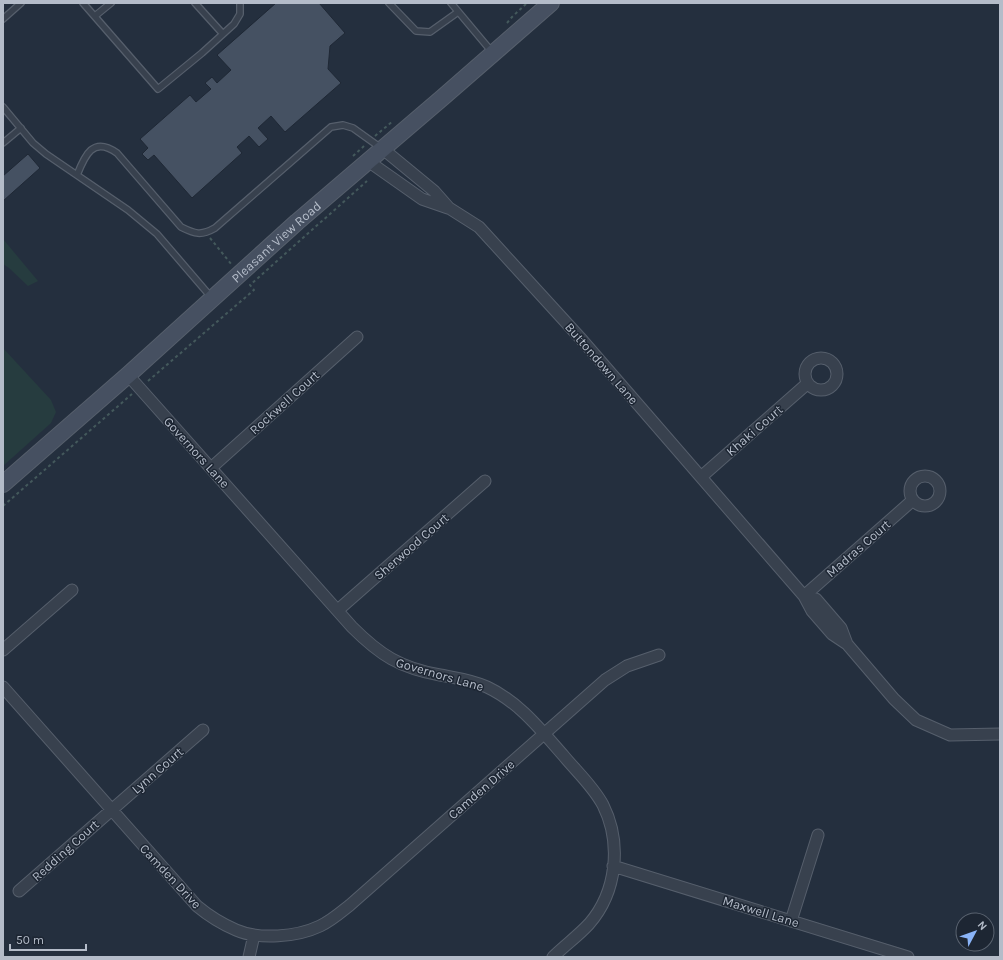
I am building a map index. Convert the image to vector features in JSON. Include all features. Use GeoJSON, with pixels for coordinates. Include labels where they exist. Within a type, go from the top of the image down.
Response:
{"type":"FeatureCollection","features":[{"type":"Feature","properties":{"kind":"main road","name":"Pleasant View Road"},"geometry":{"type":"LineString","coordinates":[[3,484],[128,375],[297,222],[551,3]]}},
{"type":"Feature","properties":{"kind":"street","name":"Buttondown Lane"},"geometry":{"type":"LineString","coordinates":[[382,149],[434,191],[448,208],[479,227],[584,341],[804,596],[812,611],[832,634],[847,644],[894,699],[916,720],[950,735],[1000,734]]}},
{"type":"Feature","properties":{"kind":"street"},"geometry":{"type":"LineString","coordinates":[[368,161],[422,199],[448,208]]}},
{"type":"Feature","properties":{"kind":"street","name":"Rockwell Court"},"geometry":{"type":"LineString","coordinates":[[211,468],[357,337]]}},
{"type":"Feature","properties":{"kind":"street","name":"Governors Lane"},"geometry":{"type":"LineString","coordinates":[[128,375],[370,645],[390,659],[407,667],[458,678],[486,686],[509,700],[526,714],[596,794],[603,805],[612,834],[614,849],[610,888],[596,915],[588,925],[554,956]]}},
{"type":"Feature","properties":{"kind":"street","name":"Khaki Court"},"geometry":{"type":"LineString","coordinates":[[701,477],[808,383]]}},
{"type":"Feature","properties":{"kind":"street","name":"Sherwood Court"},"geometry":{"type":"LineString","coordinates":[[338,610],[485,481]]}},
{"type":"Feature","properties":{"kind":"street","name":"Madras Court"},"geometry":{"type":"LineString","coordinates":[[804,596],[912,500]]}},
{"type":"Feature","properties":{"kind":"street"},"geometry":{"type":"LineString","coordinates":[[3,650],[72,590]]}},
{"type":"Feature","properties":{"kind":"street","name":"Camden Drive"},"geometry":{"type":"LineString","coordinates":[[3,688],[197,906],[209,916],[237,931],[254,935],[275,936],[292,934],[319,926],[333,918],[350,905],[605,680],[627,666],[659,655]]}},
{"type":"Feature","properties":{"kind":"street","name":"Lynn Court"},"geometry":{"type":"LineString","coordinates":[[111,809],[203,730]]}},
{"type":"Feature","properties":{"kind":"street","name":"Redding Court"},"geometry":{"type":"LineString","coordinates":[[19,892],[111,809]]}},
{"type":"Feature","properties":{"kind":"street"},"geometry":{"type":"LineString","coordinates":[[791,921],[818,835]]}},
{"type":"Feature","properties":{"kind":"street","name":"Maxwell Lane"},"geometry":{"type":"LineString","coordinates":[[613,866],[791,921],[875,952],[908,957]]}},
{"type":"Feature","properties":{"kind":"street"},"geometry":{"type":"LineString","coordinates":[[249,957],[254,935]]}},
{"type":"Feature","properties":{"kind":"lane"},"geometry":{"type":"LineString","coordinates":[[3,20],[21,3]]}},
{"type":"Feature","properties":{"kind":"lane"},"geometry":{"type":"LineString","coordinates":[[83,3],[158,89],[234,24],[240,14],[240,3]]}},
{"type":"Feature","properties":{"kind":"lane"},"geometry":{"type":"LineString","coordinates":[[95,16],[111,3]]}},
{"type":"Feature","properties":{"kind":"lane"},"geometry":{"type":"LineString","coordinates":[[195,3],[223,34]]}},
{"type":"Feature","properties":{"kind":"lane"},"geometry":{"type":"LineString","coordinates":[[389,3],[416,30],[430,32],[458,12]]}},
{"type":"Feature","properties":{"kind":"lane"},"geometry":{"type":"LineString","coordinates":[[451,3],[493,54]]}},
{"type":"Feature","properties":{"kind":"lane"},"geometry":{"type":"LineString","coordinates":[[3,107],[33,143],[46,154],[128,210],[157,234],[212,299]]}},
{"type":"Feature","properties":{"kind":"lane"},"geometry":{"type":"LineString","coordinates":[[77,175],[85,156],[94,148],[101,146],[109,147],[117,153],[181,227],[195,234],[206,233],[215,228],[331,127],[343,125],[353,128],[382,149]]}},
{"type":"Feature","properties":{"kind":"lane"},"geometry":{"type":"LineString","coordinates":[[3,143],[21,128]]}},
{"type":"Feature","properties":{"kind":"path"},"geometry":{"type":"LineString","coordinates":[[3,506],[254,290],[250,285],[370,178]]}},
{"type":"Feature","properties":{"kind":"path"},"geometry":{"type":"LineString","coordinates":[[206,233],[232,265]]}},
{"type":"Feature","properties":{"kind":"green space"},"geometry":{"type":"Polygon","coordinates":[[[3,239],[38,281],[28,286],[3,264],[3,239]]]}},
{"type":"Feature","properties":{"kind":"green space"},"geometry":{"type":"Polygon","coordinates":[[[3,348],[51,400],[56,412],[51,423],[3,466],[3,348]]]}},
{"type":"Feature","properties":{"kind":"building"},"geometry":{"type":"Polygon","coordinates":[[[276,3],[319,3],[345,33],[330,46],[328,69],[341,83],[285,132],[271,116],[258,128],[268,139],[259,147],[249,136],[237,147],[242,153],[192,198],[154,155],[148,160],[142,154],[148,148],[140,139],[190,95],[196,102],[211,89],[205,83],[212,77],[217,83],[231,70],[217,55],[276,3]]]}},
{"type":"Feature","properties":{"kind":"building"},"geometry":{"type":"Polygon","coordinates":[[[28,154],[40,168],[3,201],[3,176],[28,154]]]}}]}
